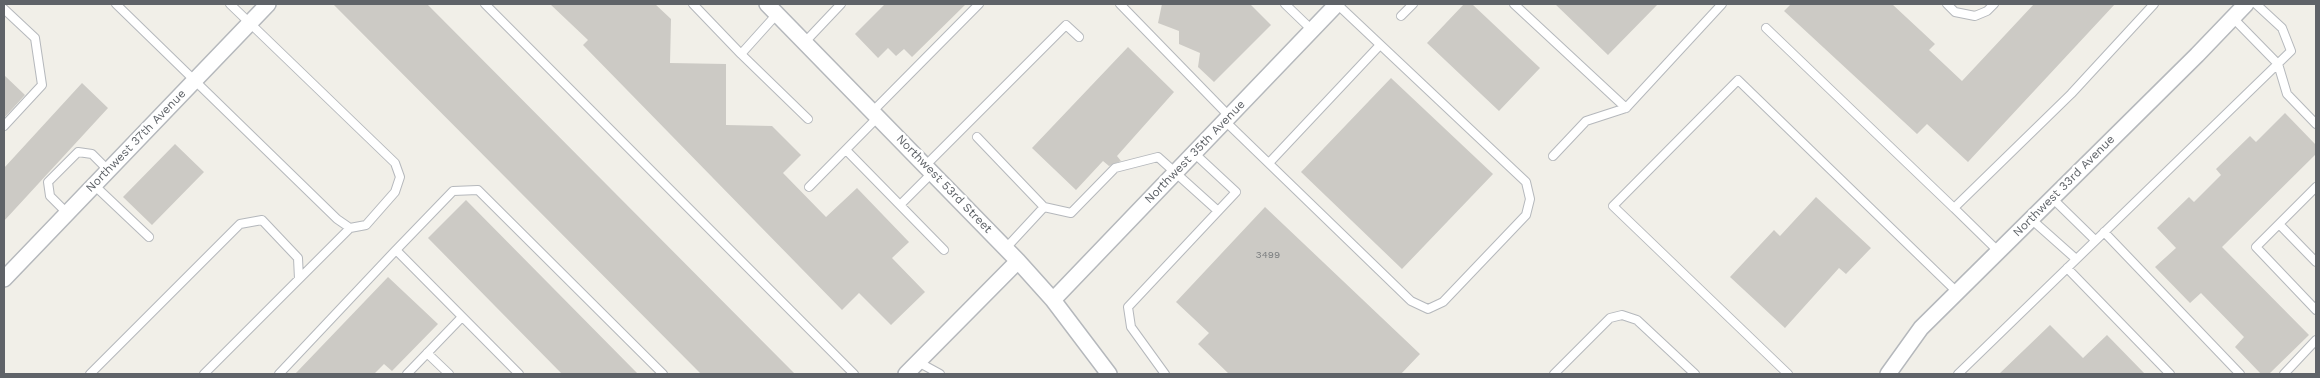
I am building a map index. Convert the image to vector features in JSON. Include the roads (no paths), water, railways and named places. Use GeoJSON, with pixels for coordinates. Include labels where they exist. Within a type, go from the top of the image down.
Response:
{"type":"FeatureCollection","features":[{"type":"Feature","properties":{"kind":"street","name":"Northwest 37th Avenue"},"geometry":{"type":"LineString","coordinates":[[4,279],[268,4]]}},
{"type":"Feature","properties":{"kind":"street","name":"Northwest 35th Avenue"},"geometry":{"type":"LineString","coordinates":[[1053,300],[1337,4]]}},
{"type":"Feature","properties":{"kind":"street","name":"Northwest 33rd Avenue"},"geometry":{"type":"LineString","coordinates":[[1888,374],[1920,328],[2246,4]]}},
{"type":"Feature","properties":{"kind":"street","name":"Northwest 53rd Street"},"geometry":{"type":"LineString","coordinates":[[772,9],[1006,248],[1053,300],[1109,374]]}},
{"type":"Feature","properties":{"kind":"street"},"geometry":{"type":"LineString","coordinates":[[906,374],[1018,261]]}},
{"type":"Feature","properties":{"kind":"lane"},"geometry":{"type":"LineString","coordinates":[[116,4],[337,219],[350,228]]}},
{"type":"Feature","properties":{"kind":"lane"},"geometry":{"type":"LineString","coordinates":[[204,374],[350,228],[366,224],[395,192],[400,177],[395,163],[230,4]]}},
{"type":"Feature","properties":{"kind":"lane"},"geometry":{"type":"LineString","coordinates":[[485,4],[854,374]]}},
{"type":"Feature","properties":{"kind":"lane"},"geometry":{"type":"LineString","coordinates":[[692,4],[808,120]]}},
{"type":"Feature","properties":{"kind":"lane"},"geometry":{"type":"LineString","coordinates":[[805,42],[841,4]]}},
{"type":"Feature","properties":{"kind":"lane"},"geometry":{"type":"LineString","coordinates":[[810,187],[846,150],[875,114],[979,4]]}},
{"type":"Feature","properties":{"kind":"lane"},"geometry":{"type":"LineString","coordinates":[[1120,4],[1269,163],[1411,300],[1428,309],[1443,302],[1526,215],[1530,199],[1526,182],[1337,4]]}},
{"type":"Feature","properties":{"kind":"lane"},"geometry":{"type":"LineString","coordinates":[[1285,4],[1312,30]]}},
{"type":"Feature","properties":{"kind":"lane"},"geometry":{"type":"LineString","coordinates":[[1401,16],[1413,4]]}},
{"type":"Feature","properties":{"kind":"lane"},"geometry":{"type":"LineString","coordinates":[[1514,4],[1626,108]]}},
{"type":"Feature","properties":{"kind":"lane"},"geometry":{"type":"LineString","coordinates":[[1552,156],[1586,121],[1626,108],[1722,4]]}},
{"type":"Feature","properties":{"kind":"lane"},"geometry":{"type":"LineString","coordinates":[[1947,4],[1955,12],[1975,16],[1987,11],[1994,4]]}},
{"type":"Feature","properties":{"kind":"lane"},"geometry":{"type":"LineString","coordinates":[[1954,208],[2070,94],[2154,4]]}},
{"type":"Feature","properties":{"kind":"lane"},"geometry":{"type":"LineString","coordinates":[[1958,374],[2291,51],[2282,28],[2256,4]]}},
{"type":"Feature","properties":{"kind":"lane"},"geometry":{"type":"LineString","coordinates":[[4,8],[36,38],[42,85],[4,126]]}},
{"type":"Feature","properties":{"kind":"lane"},"geometry":{"type":"LineString","coordinates":[[741,54],[772,9]]}},
{"type":"Feature","properties":{"kind":"lane"},"geometry":{"type":"LineString","coordinates":[[2232,18],[2278,64],[2287,94],[2316,124]]}},
{"type":"Feature","properties":{"kind":"lane"},"geometry":{"type":"LineString","coordinates":[[900,205],[929,169],[1066,25],[1079,37]]}},
{"type":"Feature","properties":{"kind":"lane"},"geometry":{"type":"LineString","coordinates":[[1766,28],[1998,252]]}},
{"type":"Feature","properties":{"kind":"lane"},"geometry":{"type":"LineString","coordinates":[[1269,163],[1380,45]]}},
{"type":"Feature","properties":{"kind":"lane"},"geometry":{"type":"LineString","coordinates":[[1788,374],[1612,206],[1738,80],[1958,292]]}},
{"type":"Feature","properties":{"kind":"lane"},"geometry":{"type":"LineString","coordinates":[[976,137],[1044,207],[1071,213],[1115,168],[1158,157],[1218,211]]}},
{"type":"Feature","properties":{"kind":"lane"},"geometry":{"type":"LineString","coordinates":[[846,150],[944,250]]}},
{"type":"Feature","properties":{"kind":"lane"},"geometry":{"type":"LineString","coordinates":[[67,213],[50,196],[48,182],[78,152],[92,154],[108,170]]}},
{"type":"Feature","properties":{"kind":"lane"},"geometry":{"type":"LineString","coordinates":[[1165,374],[1131,327],[1128,308],[1236,192],[1194,153]]}},
{"type":"Feature","properties":{"kind":"lane"},"geometry":{"type":"LineString","coordinates":[[94,185],[149,237]]}},
{"type":"Feature","properties":{"kind":"lane"},"geometry":{"type":"LineString","coordinates":[[2316,187],[2256,247],[2316,310]]}},
{"type":"Feature","properties":{"kind":"lane"},"geometry":{"type":"LineString","coordinates":[[279,374],[453,191],[478,190],[663,374]]}},
{"type":"Feature","properties":{"kind":"lane"},"geometry":{"type":"LineString","coordinates":[[2052,198],[2095,240]]}},
{"type":"Feature","properties":{"kind":"lane"},"geometry":{"type":"LineString","coordinates":[[1006,248],[1044,207]]}},
{"type":"Feature","properties":{"kind":"lane"},"geometry":{"type":"LineString","coordinates":[[2031,219],[2076,259]]}},
{"type":"Feature","properties":{"kind":"lane"},"geometry":{"type":"LineString","coordinates":[[90,374],[240,224],[262,220],[298,258],[299,279]]}},
{"type":"Feature","properties":{"kind":"lane"},"geometry":{"type":"LineString","coordinates":[[2279,224],[2316,262]]}},
{"type":"Feature","properties":{"kind":"lane"},"geometry":{"type":"LineString","coordinates":[[2104,232],[2240,374]]}},
{"type":"Feature","properties":{"kind":"lane"},"geometry":{"type":"LineString","coordinates":[[396,250],[520,374]]}},
{"type":"Feature","properties":{"kind":"lane"},"geometry":{"type":"LineString","coordinates":[[2067,268],[2170,374]]}},
{"type":"Feature","properties":{"kind":"lane"},"geometry":{"type":"LineString","coordinates":[[1554,374],[1610,318],[1622,315],[1637,320],[1695,374]]}},
{"type":"Feature","properties":{"kind":"lane"},"geometry":{"type":"LineString","coordinates":[[406,374],[462,317]]}},
{"type":"Feature","properties":{"kind":"lane"},"geometry":{"type":"LineString","coordinates":[[2284,374],[2316,340]]}},
{"type":"Feature","properties":{"kind":"lane"},"geometry":{"type":"LineString","coordinates":[[427,353],[449,374]]}},
{"type":"Feature","properties":{"kind":"lane"},"geometry":{"type":"LineString","coordinates":[[918,362],[940,374]]}}]}
